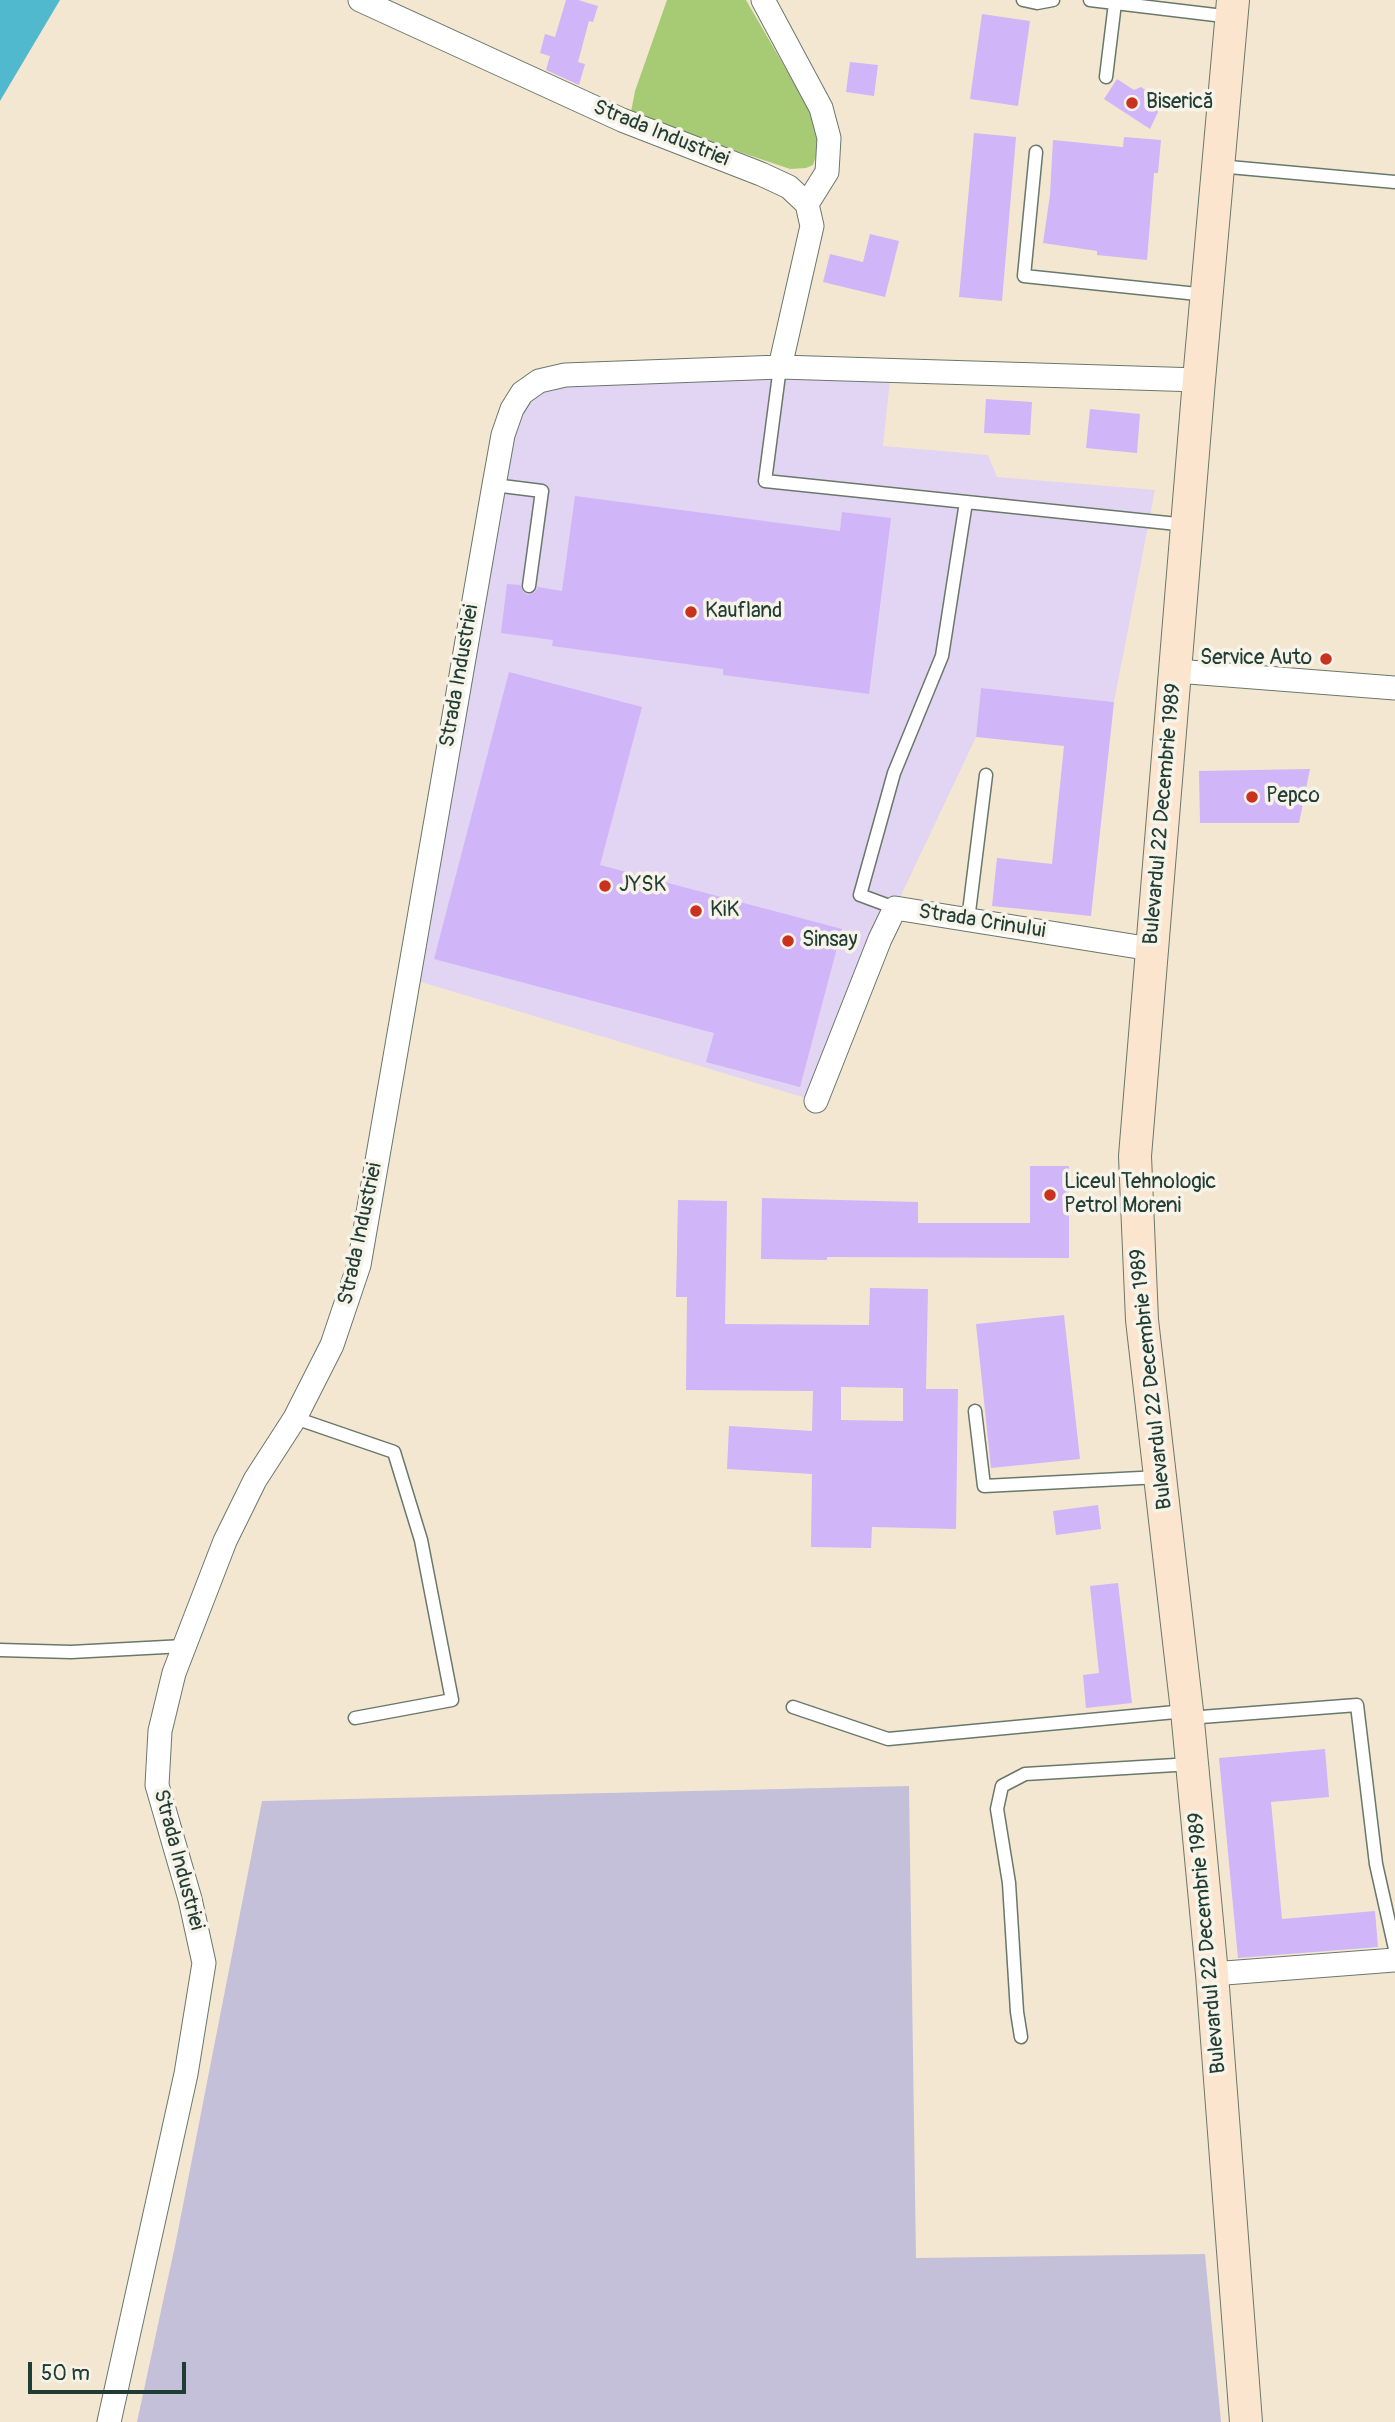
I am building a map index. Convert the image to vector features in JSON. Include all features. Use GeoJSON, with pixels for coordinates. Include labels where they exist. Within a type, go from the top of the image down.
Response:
{"type":"FeatureCollection","features":[{"type":"Feature","properties":{"kind":"main road","name":"Bulevardul 22 Decembrie 1989"},"geometry":{"type":"LineString","coordinates":[[1233,8],[1199,380],[1135,1156],[1142,1320],[1187,1714],[1212,1974],[1246,2422]]}},
{"type":"Feature","properties":{"kind":"street","name":"Strada Industriei"},"geometry":{"type":"LineString","coordinates":[[360,0],[394,7],[621,120],[761,174],[789,187],[807,204]]}},
{"type":"Feature","properties":{"kind":"street"},"geometry":{"type":"LineString","coordinates":[[762,0],[821,108],[829,138],[827,172],[807,204],[812,226],[780,367]]}},
{"type":"Feature","properties":{"kind":"street","name":"Strada Industriei"},"geometry":{"type":"LineString","coordinates":[[109,2422],[186,2074],[204,1964],[190,1899],[157,1785],[160,1731],[174,1673],[225,1541],[255,1480],[295,1418],[332,1345],[359,1265],[494,485],[503,435],[512,409],[522,393],[539,381],[565,375],[780,367],[1199,380]]}},
{"type":"Feature","properties":{"kind":"street"},"geometry":{"type":"LineString","coordinates":[[1176,671],[1395,688]]}},
{"type":"Feature","properties":{"kind":"street","name":"Strada Crinului"},"geometry":{"type":"LineString","coordinates":[[816,1101],[895,908],[1151,949]]}},
{"type":"Feature","properties":{"kind":"street"},"geometry":{"type":"LineString","coordinates":[[1212,1974],[1395,1960]]}},
{"type":"Feature","properties":{"kind":"lane"},"geometry":{"type":"LineString","coordinates":[[1023,0],[1037,3],[1053,0]]}},
{"type":"Feature","properties":{"kind":"lane"},"geometry":{"type":"LineString","coordinates":[[1090,0],[1233,8]]}},
{"type":"Feature","properties":{"kind":"lane"},"geometry":{"type":"LineString","coordinates":[[1106,77],[1115,3]]}},
{"type":"Feature","properties":{"kind":"lane"},"geometry":{"type":"LineString","coordinates":[[1036,152],[1024,276],[1207,295]]}},
{"type":"Feature","properties":{"kind":"lane"},"geometry":{"type":"LineString","coordinates":[[1218,166],[1395,182]]}},
{"type":"Feature","properties":{"kind":"lane"},"geometry":{"type":"LineString","coordinates":[[780,367],[765,481],[1188,525]]}},
{"type":"Feature","properties":{"kind":"lane"},"geometry":{"type":"LineString","coordinates":[[494,485],[542,491],[529,586]]}},
{"type":"Feature","properties":{"kind":"lane"},"geometry":{"type":"LineString","coordinates":[[895,908],[860,895],[894,774],[942,656],[966,502]]}},
{"type":"Feature","properties":{"kind":"lane"},"geometry":{"type":"LineString","coordinates":[[968,920],[986,775]]}},
{"type":"Feature","properties":{"kind":"lane"},"geometry":{"type":"LineString","coordinates":[[975,1411],[984,1486],[1160,1477]]}},
{"type":"Feature","properties":{"kind":"lane"},"geometry":{"type":"LineString","coordinates":[[295,1418],[394,1452],[421,1540],[452,1700],[355,1718]]}},
{"type":"Feature","properties":{"kind":"lane"},"geometry":{"type":"LineString","coordinates":[[0,1650],[71,1652],[184,1646]]}},
{"type":"Feature","properties":{"kind":"lane"},"geometry":{"type":"LineString","coordinates":[[793,1707],[888,1739],[1187,1714],[1357,1705],[1376,1864],[1395,1949]]}},
{"type":"Feature","properties":{"kind":"lane"},"geometry":{"type":"LineString","coordinates":[[1021,2036],[1017,2012],[1009,1883],[997,1809],[1002,1786],[1025,1774],[1192,1764]]}},
{"type":"Feature","properties":{"kind":"shaded area"},"geometry":{"type":"Polygon","coordinates":[[[891,370],[883,446],[988,455],[997,477],[1155,490],[1114,702],[981,688],[976,737],[895,908],[816,1101],[408,978],[503,435],[539,381],[891,370]]]}},
{"type":"Feature","properties":{"kind":"shaded area"},"geometry":{"type":"Polygon","coordinates":[[[909,1786],[916,2258],[1205,2254],[1221,2422],[137,2422],[176,2241],[262,1801],[909,1786]]]}},
{"type":"Feature","properties":{"kind":"green space"},"geometry":{"type":"Polygon","coordinates":[[[667,0],[746,0],[813,116],[819,147],[813,165],[790,169],[642,119],[631,112],[635,91],[667,0]]]}},
{"type":"Feature","properties":{"kind":"water"},"geometry":{"type":"Polygon","coordinates":[[[0,0],[60,0],[0,101],[0,0]]]}},
{"type":"Feature","properties":{"kind":"building"},"geometry":{"type":"Polygon","coordinates":[[[566,0],[578,0],[598,6],[593,22],[589,21],[578,62],[585,64],[579,85],[546,70],[550,56],[540,53],[545,34],[555,37],[566,0]]]}},
{"type":"Feature","properties":{"kind":"building"},"geometry":{"type":"Polygon","coordinates":[[[982,14],[1030,21],[1018,106],[970,99],[982,14]]]}},
{"type":"Feature","properties":{"kind":"building"},"geometry":{"type":"Polygon","coordinates":[[[850,62],[878,65],[874,96],[846,92],[850,62]]]}},
{"type":"Feature","properties":{"kind":"building","name":"Biserică"},"geometry":{"type":"Polygon","coordinates":[[[1117,79],[1134,90],[1141,87],[1150,93],[1151,102],[1157,105],[1158,112],[1150,129],[1104,99],[1117,79]]]}},
{"type":"Feature","properties":{"kind":"building"},"geometry":{"type":"Polygon","coordinates":[[[974,133],[1016,137],[1002,301],[959,297],[974,133]]]}},
{"type":"Feature","properties":{"kind":"building"},"geometry":{"type":"Polygon","coordinates":[[[1124,137],[1161,140],[1158,173],[1154,173],[1147,260],[1097,255],[1097,251],[1043,243],[1050,195],[1053,140],[1123,147],[1124,137]]]}},
{"type":"Feature","properties":{"kind":"building"},"geometry":{"type":"Polygon","coordinates":[[[870,234],[899,241],[885,297],[823,282],[830,254],[863,262],[870,234]]]}},
{"type":"Feature","properties":{"kind":"building"},"geometry":{"type":"Polygon","coordinates":[[[986,399],[1032,402],[1030,435],[984,433],[986,399]]]}},
{"type":"Feature","properties":{"kind":"building"},"geometry":{"type":"Polygon","coordinates":[[[1090,409],[1140,414],[1137,453],[1086,448],[1090,409]]]}},
{"type":"Feature","properties":{"kind":"building","name":"Kaufland"},"geometry":{"type":"Polygon","coordinates":[[[575,496],[840,531],[842,512],[891,518],[869,694],[723,675],[723,669],[552,646],[553,640],[501,633],[507,584],[520,585],[528,595],[538,587],[562,591],[575,496]]]}},
{"type":"Feature","properties":{"kind":"building"},"geometry":{"type":"Polygon","coordinates":[[[509,672],[642,707],[600,865],[842,929],[800,1087],[706,1062],[714,1033],[434,959],[509,672]]]}},
{"type":"Feature","properties":{"kind":"building"},"geometry":{"type":"Polygon","coordinates":[[[981,688],[1114,702],[1091,916],[992,906],[997,858],[1052,864],[1064,746],[976,737],[981,688]]]}},
{"type":"Feature","properties":{"kind":"building","name":"Pepco"},"geometry":{"type":"Polygon","coordinates":[[[1310,769],[1299,823],[1200,823],[1199,771],[1310,769]]]}},
{"type":"Feature","properties":{"kind":"building"},"geometry":{"type":"Polygon","coordinates":[[[1030,1166],[1069,1166],[1069,1258],[761,1259],[762,1198],[918,1202],[918,1223],[1030,1223],[1030,1166]]]}},
{"type":"Feature","properties":{"kind":"building"},"geometry":{"type":"Polygon","coordinates":[[[678,1200],[727,1201],[725,1324],[869,1325],[870,1288],[928,1289],[926,1389],[958,1389],[956,1529],[872,1527],[871,1548],[811,1547],[812,1474],[727,1469],[729,1426],[812,1431],[813,1391],[686,1390],[687,1297],[676,1297],[678,1200]],[[841,1387],[841,1420],[903,1421],[903,1388],[841,1387]]]}},
{"type":"Feature","properties":{"kind":"building"},"geometry":{"type":"Polygon","coordinates":[[[1064,1315],[1080,1459],[991,1468],[976,1324],[1064,1315]]]}},
{"type":"Feature","properties":{"kind":"building"},"geometry":{"type":"Polygon","coordinates":[[[1098,1505],[1101,1529],[1056,1535],[1053,1511],[1098,1505]]]}},
{"type":"Feature","properties":{"kind":"building"},"geometry":{"type":"Polygon","coordinates":[[[1118,1583],[1132,1703],[1086,1708],[1083,1675],[1099,1673],[1090,1586],[1118,1583]]]}},
{"type":"Feature","properties":{"kind":"building"},"geometry":{"type":"Polygon","coordinates":[[[1325,1749],[1329,1797],[1271,1802],[1282,1919],[1375,1911],[1378,1947],[1238,1958],[1219,1758],[1325,1749]]]}},
{"type":"Feature","properties":{"kind":"place","name":"Biserică"},"geometry":{"type":"Point","coordinates":[1132,103]}},
{"type":"Feature","properties":{"kind":"place","name":"Kaufland"},"geometry":{"type":"Point","coordinates":[691,612]}},
{"type":"Feature","properties":{"kind":"place","name":"Service Auto"},"geometry":{"type":"Point","coordinates":[1326,659]}},
{"type":"Feature","properties":{"kind":"place","name":"Pepco"},"geometry":{"type":"Point","coordinates":[1252,797]}},
{"type":"Feature","properties":{"kind":"place","name":"JYSK"},"geometry":{"type":"Point","coordinates":[605,886]}},
{"type":"Feature","properties":{"kind":"place","name":"KiK"},"geometry":{"type":"Point","coordinates":[696,911]}},
{"type":"Feature","properties":{"kind":"place","name":"Sinsay"},"geometry":{"type":"Point","coordinates":[788,941]}},
{"type":"Feature","properties":{"kind":"place","name":"Liceul Tehnologic Petrol Moreni"},"geometry":{"type":"Point","coordinates":[1050,1195]}}]}
